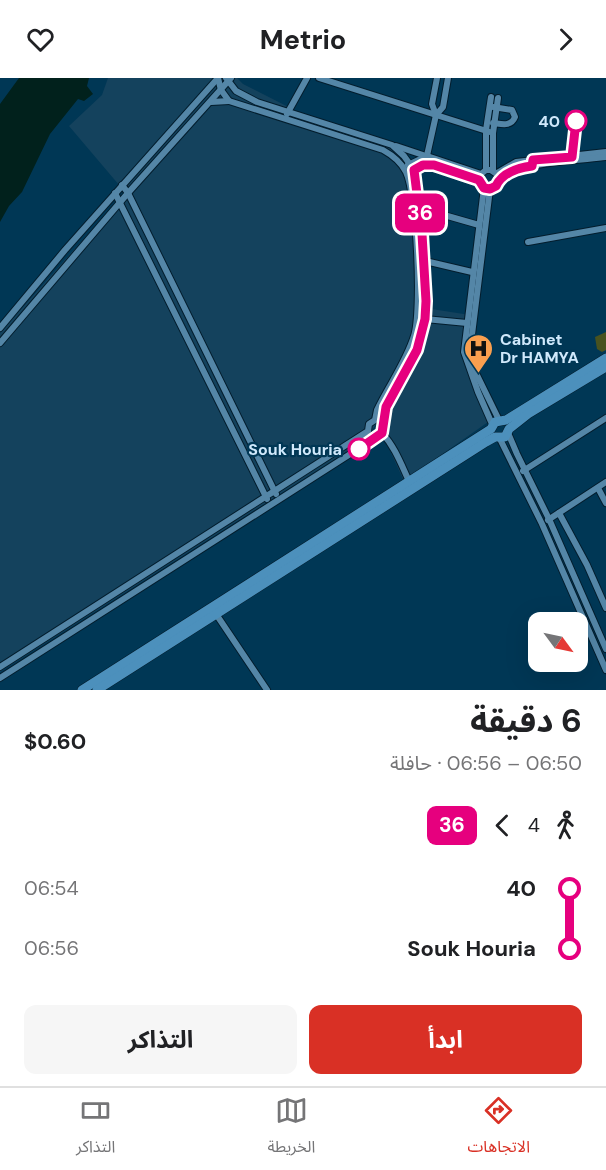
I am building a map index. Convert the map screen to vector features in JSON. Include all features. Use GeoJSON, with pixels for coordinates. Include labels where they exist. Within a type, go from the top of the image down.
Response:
{"type":"FeatureCollection","features":[{"type":"Feature","properties":{"kind":"main road"},"geometry":{"type":"LineString","coordinates":[[97,690],[606,358]]}},
{"type":"Feature","properties":{"kind":"main road"},"geometry":{"type":"LineString","coordinates":[[82,690],[409,481],[606,367]]}},
{"type":"Feature","properties":{"kind":"street"},"geometry":{"type":"LineString","coordinates":[[218,78],[221,90],[229,101]]}},
{"type":"Feature","properties":{"kind":"street"},"geometry":{"type":"LineString","coordinates":[[0,328],[115,193],[218,78]]}},
{"type":"Feature","properties":{"kind":"street"},"geometry":{"type":"LineString","coordinates":[[287,116],[307,78]]}},
{"type":"Feature","properties":{"kind":"street"},"geometry":{"type":"LineString","coordinates":[[319,78],[494,133]]}},
{"type":"Feature","properties":{"kind":"street"},"geometry":{"type":"LineString","coordinates":[[345,78],[346,86]]}},
{"type":"Feature","properties":{"kind":"street"},"geometry":{"type":"LineString","coordinates":[[436,115],[432,104],[437,78]]}},
{"type":"Feature","properties":{"kind":"street"},"geometry":{"type":"LineString","coordinates":[[425,165],[436,115],[443,107],[448,78]]}},
{"type":"Feature","properties":{"kind":"street"},"geometry":{"type":"LineString","coordinates":[[0,344],[120,202],[211,102],[228,79],[236,91],[287,116],[392,155],[405,171],[416,207]]}},
{"type":"Feature","properties":{"kind":"street"},"geometry":{"type":"LineString","coordinates":[[487,188],[496,186],[489,174],[486,130],[489,107],[494,98],[497,108],[489,174],[487,188],[470,351],[476,373],[518,474],[594,632],[606,649]]}},
{"type":"Feature","properties":{"kind":"street"},"geometry":{"type":"LineString","coordinates":[[211,102],[229,101],[287,116],[489,174],[516,162],[606,152]]}},
{"type":"Feature","properties":{"kind":"street"},"geometry":{"type":"LineString","coordinates":[[487,122],[509,124],[515,117],[512,110],[489,107]]}},
{"type":"Feature","properties":{"kind":"street"},"geometry":{"type":"LineString","coordinates":[[0,678],[380,435],[386,407],[417,350],[425,319],[412,167],[392,145]]}},
{"type":"Feature","properties":{"kind":"street"},"geometry":{"type":"LineString","coordinates":[[405,171],[427,156]]}},
{"type":"Feature","properties":{"kind":"street"},"geometry":{"type":"LineString","coordinates":[[412,167],[434,165],[489,174],[606,157]]}},
{"type":"Feature","properties":{"kind":"street"},"geometry":{"type":"LineString","coordinates":[[122,185],[128,193],[279,500]]}},
{"type":"Feature","properties":{"kind":"street"},"geometry":{"type":"LineString","coordinates":[[487,188],[472,272],[465,356],[500,429],[525,470],[549,519],[594,632],[606,670]]}},
{"type":"Feature","properties":{"kind":"street"},"geometry":{"type":"LineString","coordinates":[[115,193],[270,506]]}},
{"type":"Feature","properties":{"kind":"street"},"geometry":{"type":"LineString","coordinates":[[416,207],[479,225]]}},
{"type":"Feature","properties":{"kind":"street"},"geometry":{"type":"LineString","coordinates":[[528,242],[606,228]]}},
{"type":"Feature","properties":{"kind":"street"},"geometry":{"type":"LineString","coordinates":[[420,259],[472,272]]}},
{"type":"Feature","properties":{"kind":"street"},"geometry":{"type":"LineString","coordinates":[[0,667],[368,431],[369,424],[375,420],[377,410],[414,336],[419,302],[420,259]]}},
{"type":"Feature","properties":{"kind":"street"},"geometry":{"type":"LineString","coordinates":[[425,319],[467,323]]}},
{"type":"Feature","properties":{"kind":"street"},"geometry":{"type":"LineString","coordinates":[[211,385],[221,384]]}},
{"type":"Feature","properties":{"kind":"street"},"geometry":{"type":"LineString","coordinates":[[215,392],[221,384]]}},
{"type":"Feature","properties":{"kind":"street"},"geometry":{"type":"LineString","coordinates":[[518,474],[606,418]]}},
{"type":"Feature","properties":{"kind":"street"},"geometry":{"type":"LineString","coordinates":[[375,420],[380,421],[383,425]]}},
{"type":"Feature","properties":{"kind":"street"},"geometry":{"type":"LineString","coordinates":[[368,431],[373,436],[380,435],[390,441],[409,481]]}},
{"type":"Feature","properties":{"kind":"street"},"geometry":{"type":"LineString","coordinates":[[542,524],[606,483]]}},
{"type":"Feature","properties":{"kind":"street"},"geometry":{"type":"LineString","coordinates":[[598,488],[606,503]]}},
{"type":"Feature","properties":{"kind":"street"},"geometry":{"type":"LineString","coordinates":[[560,513],[606,608]]}},
{"type":"Feature","properties":{"kind":"street"},"geometry":{"type":"LineString","coordinates":[[216,614],[267,690]]}},
{"type":"Feature","properties":{"kind":"street"},"geometry":{"type":"LineString","coordinates":[[594,632],[606,627]]}},
{"type":"Feature","properties":{"kind":"shaded area"},"geometry":{"type":"Polygon","coordinates":[[[19,78],[89,78],[87,86],[93,94],[84,101],[78,99],[50,134],[22,192],[9,206],[0,222],[0,104],[19,78]]]}},
{"type":"Feature","properties":{"kind":"shaded area"},"geometry":{"type":"Polygon","coordinates":[[[108,78],[237,78],[243,84],[312,119],[390,147],[411,164],[425,308],[470,315],[465,354],[488,422],[404,481],[377,423],[365,440],[0,672],[0,333],[125,192],[69,126],[102,95],[108,78]]]}},
{"type":"Feature","properties":{"kind":"green space"},"geometry":{"type":"Polygon","coordinates":[[[606,332],[606,350],[602,352],[597,349],[595,337],[606,332]]]}},
{"type":"Feature","properties":{"kind":"bus line","name":"36"},"geometry":{"type":"LineString","coordinates":[[359,449],[384,431],[386,407],[417,350],[424,326],[426,301],[422,234],[414,170],[423,165],[434,165],[479,180],[484,188],[490,189],[508,173],[532,166],[533,160],[572,157],[576,121]]}},
{"type":"Feature","properties":{"kind":"place","name":"40"},"geometry":{"type":"Point","coordinates":[576,121]}},
{"type":"Feature","properties":{"kind":"place","name":"Cabinet Dr HAMYA"},"geometry":{"type":"Point","coordinates":[479,374]}},
{"type":"Feature","properties":{"kind":"place","name":"Souk Houria"},"geometry":{"type":"Point","coordinates":[359,449]}}]}
